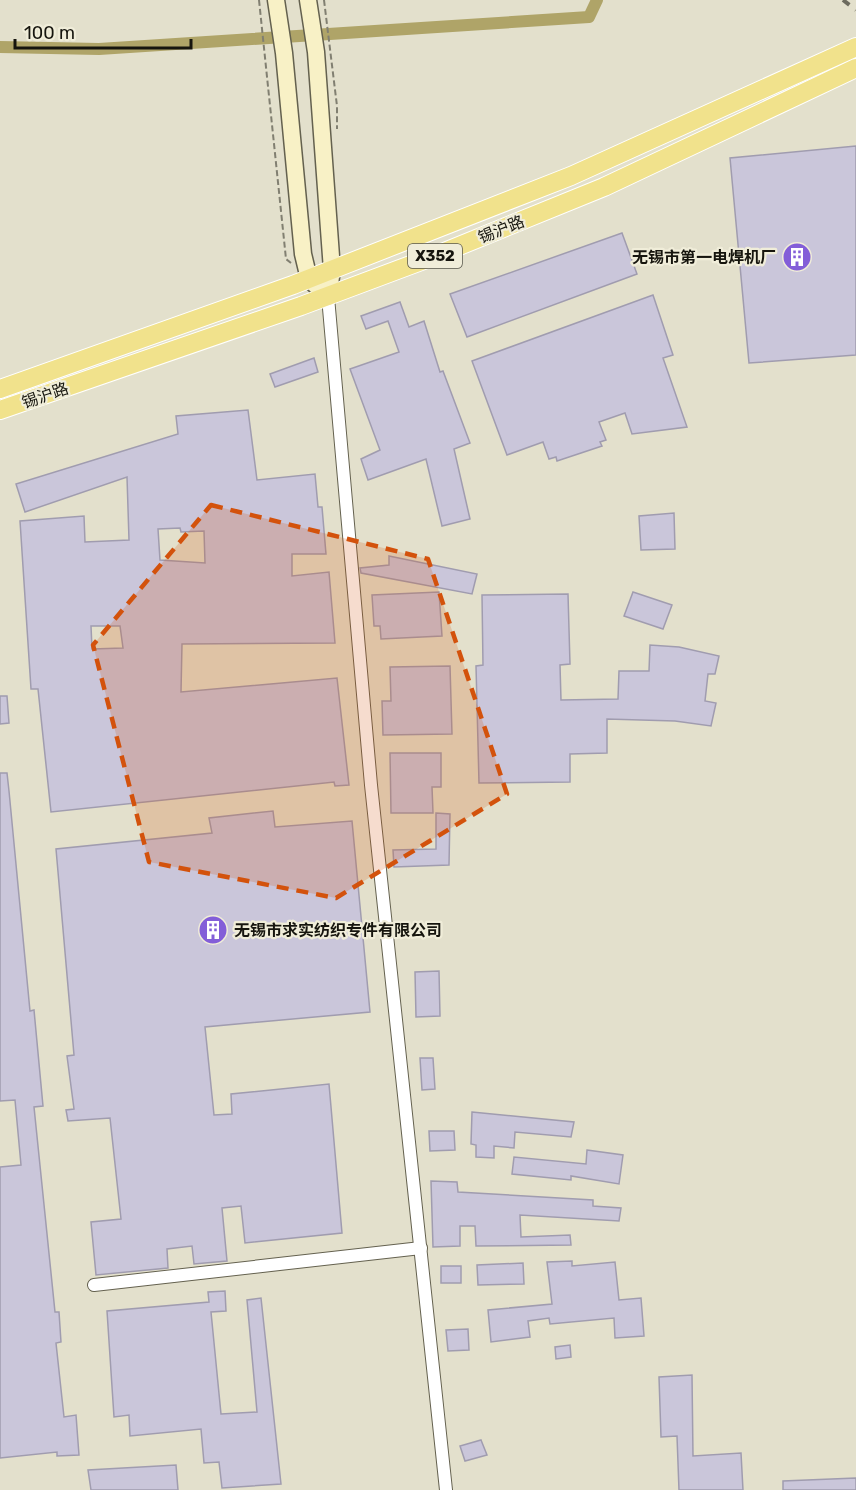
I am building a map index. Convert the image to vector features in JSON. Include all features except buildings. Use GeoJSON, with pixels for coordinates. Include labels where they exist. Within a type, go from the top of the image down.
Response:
{"type":"FeatureCollection","features":[{"type":"Feature","properties":{"kind":"main road"},"geometry":{"type":"LineString","coordinates":[[277,7],[284,54],[303,254],[309,279],[328,297]]}},
{"type":"Feature","properties":{"kind":"main road"},"geometry":{"type":"LineString","coordinates":[[315,7],[324,51],[332,270],[328,297]]}},
{"type":"Feature","properties":{"kind":"main road","name":"锡沪路"},"geometry":{"type":"LineString","coordinates":[[0,389],[309,279],[570,176],[856,47]]}},
{"type":"Feature","properties":{"kind":"main road","name":"锡沪路"},"geometry":{"type":"LineString","coordinates":[[0,410],[328,297],[604,187],[856,68]]}},
{"type":"Feature","properties":{"kind":"street"},"geometry":{"type":"LineString","coordinates":[[328,297],[371,784],[447,1490]]}},
{"type":"Feature","properties":{"kind":"street"},"geometry":{"type":"LineString","coordinates":[[94,1286],[421,1248]]}},
{"type":"Feature","properties":{"kind":"path"},"geometry":{"type":"LineString","coordinates":[[259,0],[286,259],[309,279]]}},
{"type":"Feature","properties":{"kind":"path"},"geometry":{"type":"LineString","coordinates":[[324,0],[315,7],[324,51]]}},
{"type":"Feature","properties":{"kind":"highlighted area"},"geometry":{"type":"Polygon","coordinates":[[[211,505],[428,559],[507,794],[336,898],[149,862],[93,645],[211,505]]]}},
{"type":"Feature","properties":{"kind":"waterway"},"geometry":{"type":"LineString","coordinates":[[0,47],[99,49],[589,17],[597,0]]}},
{"type":"Feature","properties":{"kind":"railway"},"geometry":{"type":"LineString","coordinates":[[843,0],[856,10]]}},
{"type":"Feature","properties":{"kind":"place","name":"无锡市第一电焊机厂"},"geometry":{"type":"Point","coordinates":[797,257]}},
{"type":"Feature","properties":{"kind":"place","name":"无锡市求实纺织专件有限公司"},"geometry":{"type":"Point","coordinates":[213,930]}}]}
